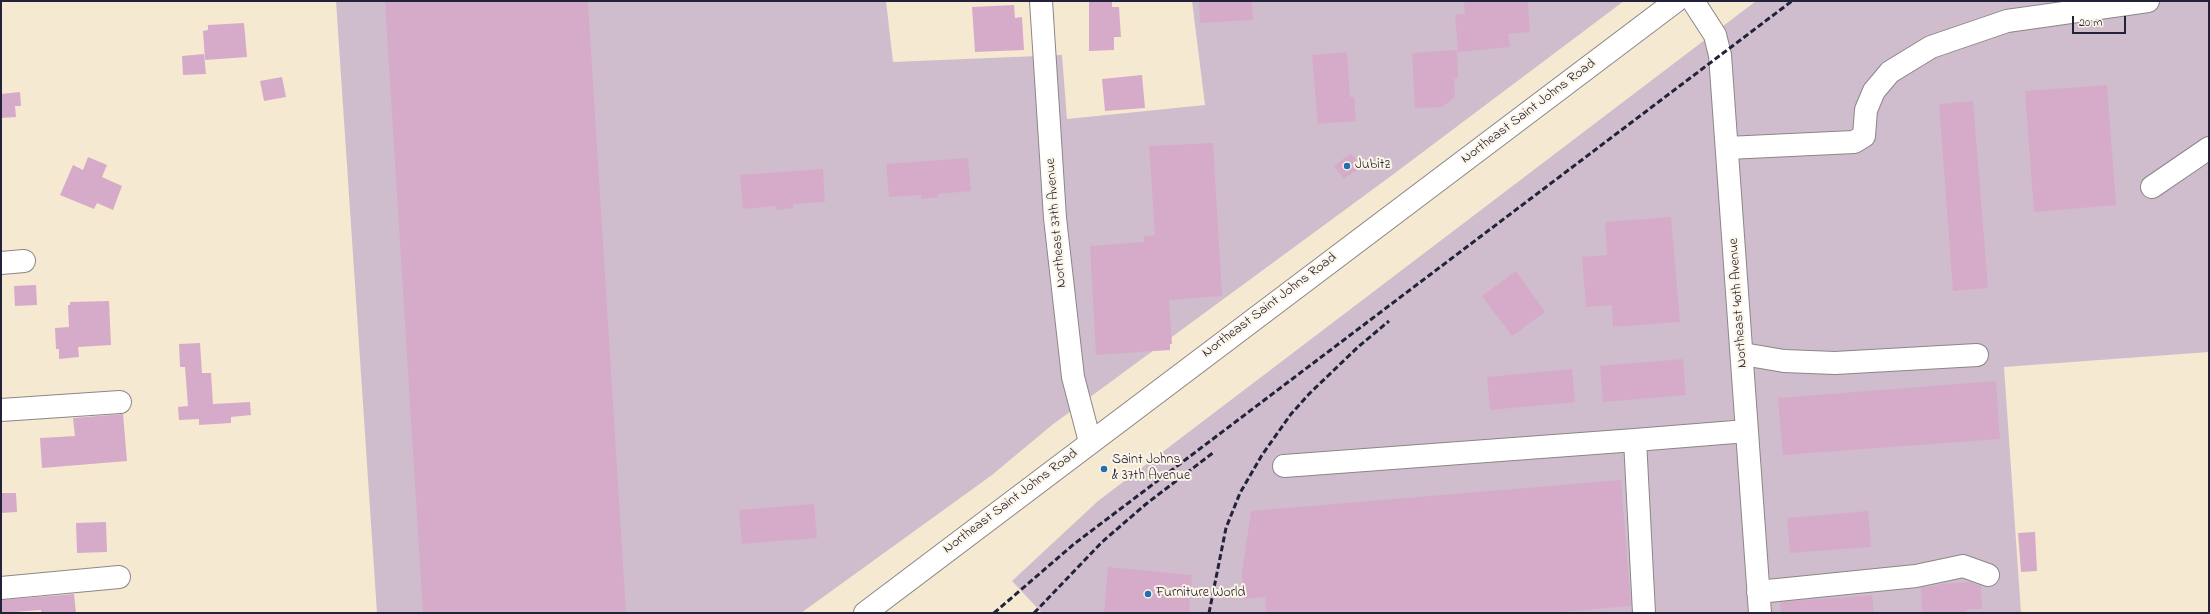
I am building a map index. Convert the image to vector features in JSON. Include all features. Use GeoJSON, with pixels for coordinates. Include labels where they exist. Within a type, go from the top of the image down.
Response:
{"type":"FeatureCollection","features":[{"type":"Feature","properties":{"kind":"street","name":"Northeast 37th Avenue"},"geometry":{"type":"LineString","coordinates":[[1041,1],[1055,218],[1073,377],[1090,442]]}},
{"type":"Feature","properties":{"kind":"street","name":"Northeast Saint Johns Road"},"geometry":{"type":"LineString","coordinates":[[865,613],[1676,1]]}},
{"type":"Feature","properties":{"kind":"street","name":"Northeast 40th Avenue"},"geometry":{"type":"LineString","coordinates":[[1693,1],[1718,42],[1722,70],[1743,354],[1759,602]]}},
{"type":"Feature","properties":{"kind":"street"},"geometry":{"type":"LineString","coordinates":[[1727,148],[1854,142],[1864,136],[1866,110],[1874,91],[1890,72],[1931,47],[2007,21],[2148,1]]}},
{"type":"Feature","properties":{"kind":"street"},"geometry":{"type":"LineString","coordinates":[[2152,187],[2209,148]]}},
{"type":"Feature","properties":{"kind":"street"},"geometry":{"type":"LineString","coordinates":[[1,263],[24,262]]}},
{"type":"Feature","properties":{"kind":"street"},"geometry":{"type":"LineString","coordinates":[[1743,354],[1784,361],[1835,363],[1977,355]]}},
{"type":"Feature","properties":{"kind":"street"},"geometry":{"type":"LineString","coordinates":[[1,410],[120,402]]}},
{"type":"Feature","properties":{"kind":"street"},"geometry":{"type":"LineString","coordinates":[[1284,466],[1635,440],[1747,430]]}},
{"type":"Feature","properties":{"kind":"street"},"geometry":{"type":"LineString","coordinates":[[1635,440],[1644,613]]}},
{"type":"Feature","properties":{"kind":"street"},"geometry":{"type":"LineString","coordinates":[[1759,602],[1916,576],[1963,566],[1988,575]]}},
{"type":"Feature","properties":{"kind":"street"},"geometry":{"type":"LineString","coordinates":[[1,588],[119,577]]}},
{"type":"Feature","properties":{"kind":"shaded area"},"geometry":{"type":"Polygon","coordinates":[[[336,1],[886,1],[893,62],[1062,55],[1067,119],[1205,105],[1192,1],[1624,1],[1391,176],[1052,425],[992,475],[801,613],[377,613],[336,1]]]}},
{"type":"Feature","properties":{"kind":"shaded area"},"geometry":{"type":"Polygon","coordinates":[[[1756,1],[2209,1],[2209,352],[2004,367],[2021,613],[1042,613],[1012,581],[1098,501],[1756,1]]]}},
{"type":"Feature","properties":{"kind":"building"},"geometry":{"type":"Polygon","coordinates":[[[385,1],[588,1],[626,613],[423,613],[385,1]]]}},
{"type":"Feature","properties":{"kind":"building"},"geometry":{"type":"Polygon","coordinates":[[[1089,1],[1112,1],[1112,7],[1119,7],[1121,37],[1114,37],[1114,50],[1089,51],[1089,1]]]}},
{"type":"Feature","properties":{"kind":"building"},"geometry":{"type":"Polygon","coordinates":[[[1199,1],[1252,1],[1253,20],[1200,23],[1199,1]]]}},
{"type":"Feature","properties":{"kind":"building"},"geometry":{"type":"Polygon","coordinates":[[[1464,1],[1528,1],[1530,32],[1508,34],[1510,47],[1458,52],[1455,15],[1465,14],[1464,1]]]}},
{"type":"Feature","properties":{"kind":"building"},"geometry":{"type":"Polygon","coordinates":[[[1014,5],[1015,18],[1022,17],[1024,50],[975,52],[972,7],[1014,5]]]}},
{"type":"Feature","properties":{"kind":"building"},"geometry":{"type":"Polygon","coordinates":[[[244,23],[247,57],[205,60],[203,31],[208,30],[208,25],[244,23]]]}},
{"type":"Feature","properties":{"kind":"building"},"geometry":{"type":"Polygon","coordinates":[[[1457,50],[1458,78],[1454,79],[1455,97],[1442,107],[1415,108],[1412,53],[1457,50]]]}},
{"type":"Feature","properties":{"kind":"building"},"geometry":{"type":"Polygon","coordinates":[[[1347,52],[1350,97],[1354,97],[1356,121],[1318,124],[1312,55],[1347,52]]]}},
{"type":"Feature","properties":{"kind":"building"},"geometry":{"type":"Polygon","coordinates":[[[204,54],[206,74],[183,75],[182,56],[204,54]]]}},
{"type":"Feature","properties":{"kind":"building"},"geometry":{"type":"Polygon","coordinates":[[[1142,75],[1145,108],[1105,111],[1102,79],[1142,75]]]}},
{"type":"Feature","properties":{"kind":"building"},"geometry":{"type":"Polygon","coordinates":[[[282,77],[286,97],[264,101],[260,81],[282,77]]]}},
{"type":"Feature","properties":{"kind":"building"},"geometry":{"type":"Polygon","coordinates":[[[2107,85],[2116,205],[2034,212],[2025,91],[2107,85]]]}},
{"type":"Feature","properties":{"kind":"building"},"geometry":{"type":"Polygon","coordinates":[[[20,92],[21,106],[15,106],[16,117],[1,118],[1,94],[20,92]]]}},
{"type":"Feature","properties":{"kind":"building"},"geometry":{"type":"Polygon","coordinates":[[[1973,101],[1988,288],[1953,291],[1939,104],[1973,101]]]}},
{"type":"Feature","properties":{"kind":"building"},"geometry":{"type":"Polygon","coordinates":[[[1213,143],[1222,296],[1169,300],[1172,344],[1170,344],[1170,350],[1096,355],[1090,246],[1144,242],[1144,236],[1155,235],[1149,146],[1213,143]]]}},
{"type":"Feature","properties":{"kind":"building","name":"Jubitz"},"geometry":{"type":"Polygon","coordinates":[[[1351,153],[1361,167],[1344,179],[1334,166],[1351,153]]]}},
{"type":"Feature","properties":{"kind":"building"},"geometry":{"type":"Polygon","coordinates":[[[88,157],[107,165],[102,177],[122,186],[113,210],[97,203],[94,209],[60,195],[73,165],[83,170],[88,157]]]}},
{"type":"Feature","properties":{"kind":"building"},"geometry":{"type":"Polygon","coordinates":[[[968,158],[971,191],[938,194],[938,197],[921,199],[921,195],[889,197],[886,164],[968,158]]]}},
{"type":"Feature","properties":{"kind":"building"},"geometry":{"type":"Polygon","coordinates":[[[823,169],[825,202],[793,204],[793,208],[776,210],[776,206],[743,209],[740,175],[823,169]]]}},
{"type":"Feature","properties":{"kind":"building"},"geometry":{"type":"Polygon","coordinates":[[[1671,217],[1680,322],[1613,327],[1612,305],[1586,307],[1582,257],[1607,255],[1605,222],[1671,217]]]}},
{"type":"Feature","properties":{"kind":"building"},"geometry":{"type":"Polygon","coordinates":[[[1516,271],[1545,312],[1512,336],[1482,296],[1516,271]]]}},
{"type":"Feature","properties":{"kind":"building"},"geometry":{"type":"Polygon","coordinates":[[[36,285],[37,305],[15,306],[14,286],[36,285]]]}},
{"type":"Feature","properties":{"kind":"building"},"geometry":{"type":"Polygon","coordinates":[[[109,301],[111,345],[78,347],[79,357],[59,359],[59,349],[56,349],[55,328],[69,327],[68,305],[70,305],[70,302],[109,301]]]}},
{"type":"Feature","properties":{"kind":"building"},"geometry":{"type":"Polygon","coordinates":[[[200,343],[202,373],[211,373],[213,404],[250,402],[251,415],[231,417],[231,423],[199,425],[199,419],[179,420],[178,407],[188,406],[185,367],[180,367],[179,344],[200,343]]]}},
{"type":"Feature","properties":{"kind":"building"},"geometry":{"type":"Polygon","coordinates":[[[1683,359],[1686,395],[1603,402],[1600,366],[1683,359]]]}},
{"type":"Feature","properties":{"kind":"building"},"geometry":{"type":"Polygon","coordinates":[[[1572,369],[1575,402],[1490,410],[1487,377],[1572,369]]]}},
{"type":"Feature","properties":{"kind":"building"},"geometry":{"type":"Polygon","coordinates":[[[1996,381],[2000,439],[1783,455],[1778,398],[1996,381]]]}},
{"type":"Feature","properties":{"kind":"building"},"geometry":{"type":"Polygon","coordinates":[[[123,414],[127,461],[42,468],[40,438],[75,436],[73,418],[123,414]]]}},
{"type":"Feature","properties":{"kind":"building"},"geometry":{"type":"Polygon","coordinates":[[[1621,480],[1631,606],[1549,613],[1266,613],[1265,597],[1244,599],[1242,572],[1251,511],[1621,480]]]}},
{"type":"Feature","properties":{"kind":"building"},"geometry":{"type":"Polygon","coordinates":[[[1,493],[16,493],[17,512],[1,513],[1,493]]]}},
{"type":"Feature","properties":{"kind":"building"},"geometry":{"type":"Polygon","coordinates":[[[814,504],[817,538],[742,544],[739,510],[814,504]]]}},
{"type":"Feature","properties":{"kind":"building"},"geometry":{"type":"Polygon","coordinates":[[[1868,511],[1871,547],[1790,553],[1787,518],[1868,511]]]}},
{"type":"Feature","properties":{"kind":"building"},"geometry":{"type":"Polygon","coordinates":[[[106,522],[107,552],[77,553],[76,523],[106,522]]]}},
{"type":"Feature","properties":{"kind":"building"},"geometry":{"type":"Polygon","coordinates":[[[2035,532],[2037,571],[2021,572],[2018,533],[2035,532]]]}},
{"type":"Feature","properties":{"kind":"building","name":"Furniture World"},"geometry":{"type":"Polygon","coordinates":[[[1108,567],[1192,575],[1189,613],[1104,613],[1108,567]]]}},
{"type":"Feature","properties":{"kind":"building"},"geometry":{"type":"Polygon","coordinates":[[[1970,582],[1981,586],[1982,609],[1970,609],[1965,611],[1965,613],[1922,613],[1921,588],[1941,584],[1970,582]]]}},
{"type":"Feature","properties":{"kind":"building"},"geometry":{"type":"Polygon","coordinates":[[[74,594],[76,613],[41,613],[41,610],[1,613],[1,600],[74,594]]]}},
{"type":"Feature","properties":{"kind":"building"},"geometry":{"type":"Polygon","coordinates":[[[1872,595],[1874,613],[1781,613],[1780,602],[1872,595]]]}},
{"type":"Feature","properties":{"kind":"railway"},"geometry":{"type":"LineString","coordinates":[[994,613],[1074,544],[1792,1]]}},
{"type":"Feature","properties":{"kind":"railway"},"geometry":{"type":"LineString","coordinates":[[1209,613],[1226,528],[1240,493],[1262,455],[1291,414],[1310,393],[1358,347],[1389,321]]}},
{"type":"Feature","properties":{"kind":"railway"},"geometry":{"type":"LineString","coordinates":[[1034,613],[1102,542],[1146,504],[1214,452]]}},
{"type":"Feature","properties":{"kind":"place","name":"Jubitz"},"geometry":{"type":"Point","coordinates":[1347,166]}},
{"type":"Feature","properties":{"kind":"place","name":"Saint Johns & 37th Avenue"},"geometry":{"type":"Point","coordinates":[1104,469]}},
{"type":"Feature","properties":{"kind":"place","name":"Furniture World"},"geometry":{"type":"Point","coordinates":[1148,594]}}]}
